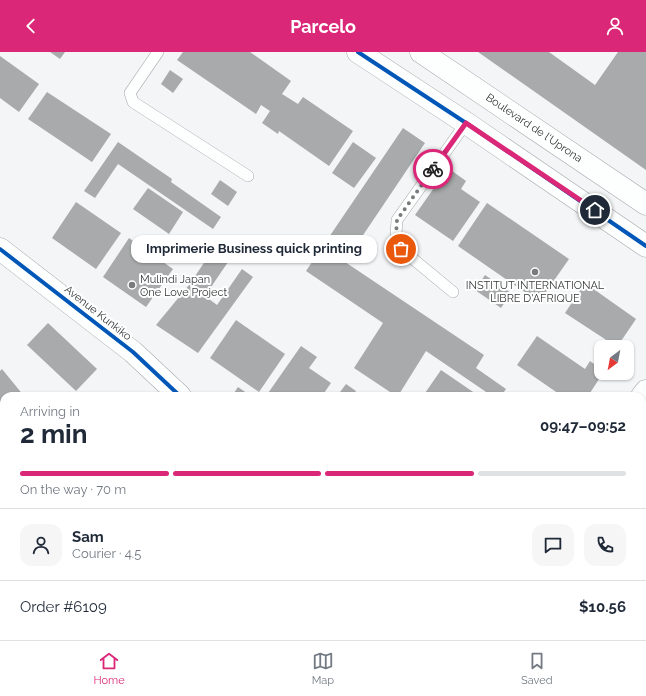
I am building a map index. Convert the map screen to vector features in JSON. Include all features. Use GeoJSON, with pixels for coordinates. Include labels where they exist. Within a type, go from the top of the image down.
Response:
{"type":"FeatureCollection","features":[{"type":"Feature","properties":{"kind":"street"},"geometry":{"type":"LineString","coordinates":[[358,52],[466,123],[646,246]]}},
{"type":"Feature","properties":{"kind":"street","name":"Boulevard de l'Uprona"},"geometry":{"type":"LineString","coordinates":[[421,52],[646,204]]}},
{"type":"Feature","properties":{"kind":"street","name":"Avenue Kunkiko"},"geometry":{"type":"LineString","coordinates":[[0,248],[133,352],[176,392]]}},
{"type":"Feature","properties":{"kind":"lane"},"geometry":{"type":"LineString","coordinates":[[158,52],[130,93],[134,102],[248,176]]}},
{"type":"Feature","properties":{"kind":"lane"},"geometry":{"type":"LineString","coordinates":[[452,292],[401,249],[396,235],[397,220],[466,123]]}},
{"type":"Feature","properties":{"kind":"building"},"geometry":{"type":"Polygon","coordinates":[[[50,52],[65,52],[60,59],[50,52]]]}},
{"type":"Feature","properties":{"kind":"building"},"geometry":{"type":"Polygon","coordinates":[[[183,52],[250,52],[291,81],[282,94],[298,104],[303,97],[353,131],[329,166],[279,131],[278,134],[262,123],[270,111],[261,105],[256,114],[177,60],[183,52]]]}},
{"type":"Feature","properties":{"kind":"building"},"geometry":{"type":"Polygon","coordinates":[[[478,52],[549,52],[595,85],[618,52],[646,52],[646,170],[478,52]]]}},
{"type":"Feature","properties":{"kind":"building"},"geometry":{"type":"Polygon","coordinates":[[[0,56],[39,84],[19,112],[0,98],[0,56]]]}},
{"type":"Feature","properties":{"kind":"building"},"geometry":{"type":"Polygon","coordinates":[[[170,70],[183,79],[173,93],[161,84],[170,70]]]}},
{"type":"Feature","properties":{"kind":"building"},"geometry":{"type":"Polygon","coordinates":[[[47,92],[111,134],[92,162],[28,119],[47,92]]]}},
{"type":"Feature","properties":{"kind":"building"},"geometry":{"type":"Polygon","coordinates":[[[403,128],[425,143],[345,262],[484,355],[476,368],[506,389],[504,392],[486,392],[426,351],[400,392],[390,392],[354,368],[383,323],[306,271],[403,128]]]}},
{"type":"Feature","properties":{"kind":"building"},"geometry":{"type":"Polygon","coordinates":[[[118,142],[172,179],[171,182],[221,217],[213,229],[118,164],[95,198],[84,191],[118,142]]]}},
{"type":"Feature","properties":{"kind":"building"},"geometry":{"type":"Polygon","coordinates":[[[353,142],[376,158],[354,188],[332,173],[353,142]]]}},
{"type":"Feature","properties":{"kind":"building"},"geometry":{"type":"Polygon","coordinates":[[[448,168],[466,181],[461,189],[480,202],[453,241],[415,215],[448,168]]]}},
{"type":"Feature","properties":{"kind":"building"},"geometry":{"type":"Polygon","coordinates":[[[220,180],[237,192],[228,206],[211,194],[220,180]]]}},
{"type":"Feature","properties":{"kind":"building"},"geometry":{"type":"Polygon","coordinates":[[[148,188],[183,212],[169,234],[133,209],[148,188]]]}},
{"type":"Feature","properties":{"kind":"building"},"geometry":{"type":"Polygon","coordinates":[[[76,202],[121,233],[96,269],[52,238],[76,202]]]}},
{"type":"Feature","properties":{"kind":"building"},"geometry":{"type":"Polygon","coordinates":[[[487,203],[569,259],[539,302],[458,246],[487,203]]]}},
{"type":"Feature","properties":{"kind":"building"},"geometry":{"type":"Polygon","coordinates":[[[129,238],[173,269],[146,307],[103,277],[129,238]]]}},
{"type":"Feature","properties":{"kind":"building"},"geometry":{"type":"Polygon","coordinates":[[[212,251],[228,262],[205,296],[217,305],[242,269],[253,277],[198,353],[156,325],[189,285],[212,251]]]}},
{"type":"Feature","properties":{"kind":"building"},"geometry":{"type":"Polygon","coordinates":[[[485,275],[511,293],[501,308],[475,290],[485,275]]]}},
{"type":"Feature","properties":{"kind":"building"},"geometry":{"type":"Polygon","coordinates":[[[585,283],[636,319],[622,340],[606,340],[565,313],[585,283]]]}},
{"type":"Feature","properties":{"kind":"building"},"geometry":{"type":"Polygon","coordinates":[[[236,320],[285,354],[259,392],[210,358],[236,320]]]}},
{"type":"Feature","properties":{"kind":"building"},"geometry":{"type":"Polygon","coordinates":[[[48,323],[97,369],[76,391],[27,345],[48,323]]]}},
{"type":"Feature","properties":{"kind":"building"},"geometry":{"type":"Polygon","coordinates":[[[537,336],[585,369],[590,361],[594,364],[594,380],[598,380],[591,392],[556,392],[517,365],[537,336]]]}},
{"type":"Feature","properties":{"kind":"building"},"geometry":{"type":"Polygon","coordinates":[[[301,346],[317,357],[309,368],[331,383],[325,392],[269,392],[301,346]]]}},
{"type":"Feature","properties":{"kind":"building"},"geometry":{"type":"Polygon","coordinates":[[[2,369],[21,392],[0,392],[0,371],[2,369]]]}},
{"type":"Feature","properties":{"kind":"building"},"geometry":{"type":"Polygon","coordinates":[[[441,370],[473,392],[426,392],[441,370]]]}},
{"type":"Feature","properties":{"kind":"building"},"geometry":{"type":"Polygon","coordinates":[[[346,384],[356,391],[355,392],[340,392],[346,384]]]}},
{"type":"Feature","properties":{"kind":"building"},"geometry":{"type":"Polygon","coordinates":[[[238,387],[245,392],[235,392],[238,387]]]}},
{"type":"Feature","properties":{"kind":"cycle path"},"geometry":{"type":"LineString","coordinates":[[358,52],[466,123],[646,246]]}},
{"type":"Feature","properties":{"kind":"cycle path"},"geometry":{"type":"LineString","coordinates":[[0,249],[133,352],[176,392]]}},
{"type":"Feature","properties":{"kind":"way so far"},"geometry":{"type":"LineString","coordinates":[[401,249],[396,235],[397,220],[433,169]]}},
{"type":"Feature","properties":{"kind":"place","name":"Imprimerie Business quick printing"},"geometry":{"type":"Point","coordinates":[401,249]}},
{"type":"Feature","properties":{"kind":"place","name":"INSTITUT INTERNATIONAL LIBRE D'AFRIQUE"},"geometry":{"type":"Point","coordinates":[535,272]}},
{"type":"Feature","properties":{"kind":"place","name":"Mulindi Japan One Love Project"},"geometry":{"type":"Point","coordinates":[132,285]}},
{"type":"Feature","properties":{"kind":"route"},"geometry":{"type":"LineString","coordinates":[[433,169],[466,123],[595,210]]}}]}
